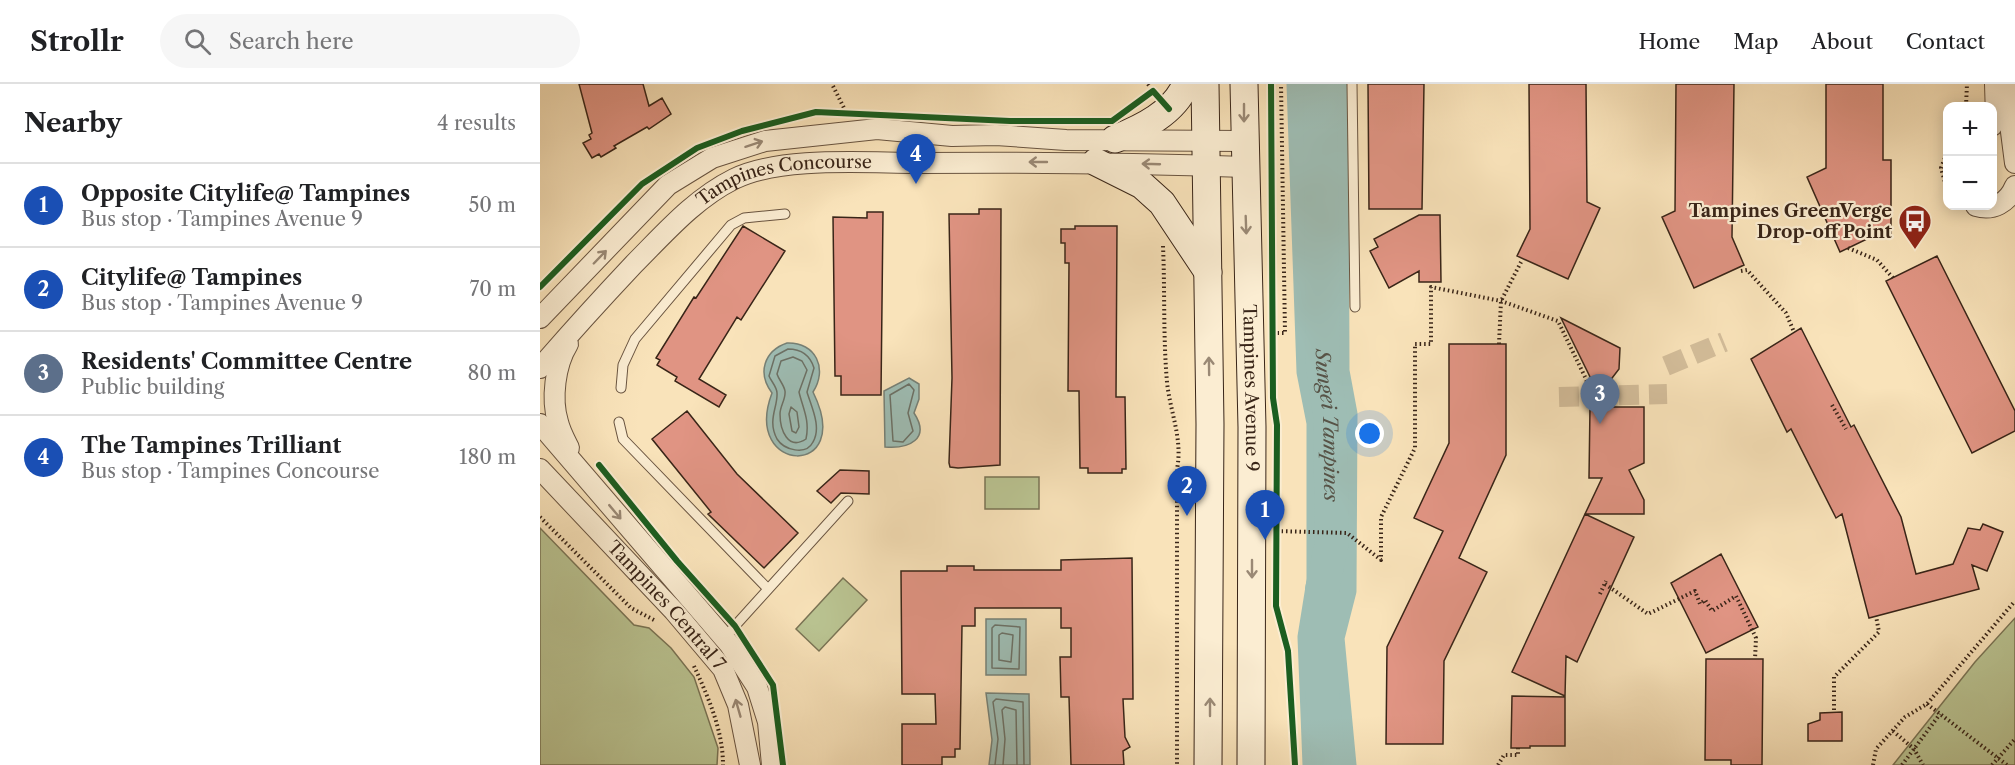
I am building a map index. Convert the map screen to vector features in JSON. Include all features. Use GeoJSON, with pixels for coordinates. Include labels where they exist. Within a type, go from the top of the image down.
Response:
{"type":"FeatureCollection","features":[{"type":"Feature","properties":{"kind":"main road"},"geometry":{"type":"LineString","coordinates":[[1115,140],[1141,129],[1161,100],[1182,94],[1186,84]]}},
{"type":"Feature","properties":{"kind":"main road"},"geometry":{"type":"LineString","coordinates":[[1205,84],[1208,272],[1209,765]]}},
{"type":"Feature","properties":{"kind":"main road","name":"Tampines Avenue 9"},"geometry":{"type":"LineString","coordinates":[[1244,84],[1252,438],[1251,765]]}},
{"type":"Feature","properties":{"kind":"main road"},"geometry":{"type":"LineString","coordinates":[[1096,162],[1142,185],[1162,203],[1208,272]]}},
{"type":"Feature","properties":{"kind":"street"},"geometry":{"type":"LineString","coordinates":[[1995,84],[1996,102]]}},
{"type":"Feature","properties":{"kind":"street"},"geometry":{"type":"LineString","coordinates":[[2009,84],[2015,163]]}},
{"type":"Feature","properties":{"kind":"street","name":"Tampines Concourse"},"geometry":{"type":"LineString","coordinates":[[540,318],[668,185],[712,158],[765,141],[877,129],[952,136],[1115,140],[1206,153]]}},
{"type":"Feature","properties":{"kind":"street","name":"Tampines Concourse"},"geometry":{"type":"LineString","coordinates":[[540,368],[586,314],[676,219],[734,179],[759,171],[802,164],[1096,162],[1206,153],[1244,154]]}},
{"type":"Feature","properties":{"kind":"street"},"geometry":{"type":"LineString","coordinates":[[1997,206],[2004,202],[2015,186]]}},
{"type":"Feature","properties":{"kind":"street","name":"Tampines Concourse"},"geometry":{"type":"LineString","coordinates":[[540,308],[559,299]]}},
{"type":"Feature","properties":{"kind":"street","name":"Tampines Central 7"},"geometry":{"type":"LineString","coordinates":[[578,467],[557,422],[557,373],[565,350],[586,314]]}},
{"type":"Feature","properties":{"kind":"street","name":"Tampines Central 7"},"geometry":{"type":"LineString","coordinates":[[540,424],[724,638],[757,687],[768,722],[772,765]]}},
{"type":"Feature","properties":{"kind":"street","name":"Tampines Central 7"},"geometry":{"type":"LineString","coordinates":[[540,469],[674,611],[723,669],[738,705],[750,765]]}},
{"type":"Feature","properties":{"kind":"street"},"geometry":{"type":"LineString","coordinates":[[540,483],[566,495]]}},
{"type":"Feature","properties":{"kind":"lane"},"geometry":{"type":"LineString","coordinates":[[1352,84],[1355,307]]}},
{"type":"Feature","properties":{"kind":"lane"},"geometry":{"type":"LineString","coordinates":[[621,388],[623,365],[635,339],[732,225],[744,218],[785,214]]}},
{"type":"Feature","properties":{"kind":"lane"},"geometry":{"type":"LineString","coordinates":[[619,422],[623,439],[768,589]]}},
{"type":"Feature","properties":{"kind":"lane"},"geometry":{"type":"LineString","coordinates":[[724,638],[848,501]]}},
{"type":"Feature","properties":{"kind":"path"},"geometry":{"type":"LineString","coordinates":[[1148,84],[1161,100]]}},
{"type":"Feature","properties":{"kind":"path"},"geometry":{"type":"LineString","coordinates":[[1157,84],[1161,100]]}},
{"type":"Feature","properties":{"kind":"path"},"geometry":{"type":"LineString","coordinates":[[1273,333],[1285,333],[1281,84]]}},
{"type":"Feature","properties":{"kind":"path"},"geometry":{"type":"LineString","coordinates":[[1966,102],[1967,84]]}},
{"type":"Feature","properties":{"kind":"path"},"geometry":{"type":"LineString","coordinates":[[1971,84],[1971,102]]}},
{"type":"Feature","properties":{"kind":"path"},"geometry":{"type":"LineString","coordinates":[[833,86],[847,114]]}},
{"type":"Feature","properties":{"kind":"path"},"geometry":{"type":"LineString","coordinates":[[1144,98],[1161,100]]}},
{"type":"Feature","properties":{"kind":"path"},"geometry":{"type":"LineString","coordinates":[[837,113],[857,114]]}},
{"type":"Feature","properties":{"kind":"path"},"geometry":{"type":"LineString","coordinates":[[1943,181],[1941,168],[1945,156]]}},
{"type":"Feature","properties":{"kind":"path"},"geometry":{"type":"LineString","coordinates":[[1942,178],[1943,174]]}},
{"type":"Feature","properties":{"kind":"path"},"geometry":{"type":"LineString","coordinates":[[1162,234],[1167,375],[1180,453],[1177,480],[1177,765]]}},
{"type":"Feature","properties":{"kind":"path"},"geometry":{"type":"LineString","coordinates":[[1848,248],[1877,260],[1893,278]]}},
{"type":"Feature","properties":{"kind":"path"},"geometry":{"type":"LineString","coordinates":[[1499,344],[1501,301],[1521,262]]}},
{"type":"Feature","properties":{"kind":"path"},"geometry":{"type":"LineString","coordinates":[[1741,271],[1747,270],[1786,313],[1794,332]]}},
{"type":"Feature","properties":{"kind":"path"},"geometry":{"type":"LineString","coordinates":[[1277,531],[1347,533],[1381,560],[1381,517],[1415,448],[1415,344],[1431,344],[1431,287],[1501,301],[1558,321],[1586,379],[1595,406]]}},
{"type":"Feature","properties":{"kind":"path"},"geometry":{"type":"LineString","coordinates":[[1273,321],[1273,344]]}},
{"type":"Feature","properties":{"kind":"path"},"geometry":{"type":"LineString","coordinates":[[1832,405],[1846,429]]}},
{"type":"Feature","properties":{"kind":"path"},"geometry":{"type":"LineString","coordinates":[[540,517],[631,608],[656,621],[663,629]]}},
{"type":"Feature","properties":{"kind":"path"},"geometry":{"type":"LineString","coordinates":[[1277,519],[1277,541]]}},
{"type":"Feature","properties":{"kind":"path"},"geometry":{"type":"LineString","coordinates":[[1600,594],[1605,583],[1648,614],[1695,591],[1700,604],[1705,600],[1712,610],[1736,596],[1756,638],[1755,659]]}},
{"type":"Feature","properties":{"kind":"path"},"geometry":{"type":"LineString","coordinates":[[1873,765],[1876,749],[1905,717],[1927,704],[2015,601]]}},
{"type":"Feature","properties":{"kind":"path"},"geometry":{"type":"LineString","coordinates":[[1834,710],[1834,677],[1879,632],[1876,616]]}},
{"type":"Feature","properties":{"kind":"path"},"geometry":{"type":"LineString","coordinates":[[691,660],[723,746],[723,765]]}},
{"type":"Feature","properties":{"kind":"path"},"geometry":{"type":"LineString","coordinates":[[1927,704],[2007,765]]}},
{"type":"Feature","properties":{"kind":"path"},"geometry":{"type":"LineString","coordinates":[[1902,765],[1940,714]]}},
{"type":"Feature","properties":{"kind":"path"},"geometry":{"type":"LineString","coordinates":[[1893,731],[1914,749],[1923,765]]}},
{"type":"Feature","properties":{"kind":"path"},"geometry":{"type":"LineString","coordinates":[[1992,765],[2015,738]]}},
{"type":"Feature","properties":{"kind":"path"},"geometry":{"type":"LineString","coordinates":[[1498,765],[1504,755],[1518,756],[1518,748]]}},
{"type":"Feature","properties":{"kind":"green space"},"geometry":{"type":"Polygon","coordinates":[[[985,477],[1039,477],[1039,509],[985,509],[985,477]]]}},
{"type":"Feature","properties":{"kind":"green space"},"geometry":{"type":"Polygon","coordinates":[[[540,528],[634,625],[649,628],[671,648],[694,677],[718,748],[717,765],[540,765],[540,528]]]}},
{"type":"Feature","properties":{"kind":"green space"},"geometry":{"type":"Polygon","coordinates":[[[843,578],[867,600],[819,651],[796,629],[843,578]]]}},
{"type":"Feature","properties":{"kind":"green space"},"geometry":{"type":"Polygon","coordinates":[[[2015,618],[2015,765],[1893,765],[1975,662],[2015,618]]]}},
{"type":"Feature","properties":{"kind":"water"},"geometry":{"type":"Polygon","coordinates":[[[787,343],[797,344],[812,352],[819,366],[817,383],[813,392],[822,420],[820,440],[811,452],[797,456],[783,452],[771,440],[767,420],[772,393],[765,378],[765,364],[773,351],[787,343]]]}},
{"type":"Feature","properties":{"kind":"water"},"geometry":{"type":"Polygon","coordinates":[[[909,378],[919,384],[919,399],[914,413],[919,422],[919,436],[909,444],[885,447],[884,391],[909,378]]]}},
{"type":"Feature","properties":{"kind":"water"},"geometry":{"type":"Polygon","coordinates":[[[986,619],[1026,619],[1026,675],[986,675],[986,619]]]}},
{"type":"Feature","properties":{"kind":"water"},"geometry":{"type":"Polygon","coordinates":[[[986,693],[1029,694],[1030,765],[989,765],[992,740],[986,693]]]}},
{"type":"Feature","properties":{"kind":"building"},"geometry":{"type":"Polygon","coordinates":[[[579,84],[643,84],[649,106],[662,98],[671,114],[649,129],[647,127],[614,146],[616,148],[601,157],[599,154],[592,158],[583,143],[591,139],[589,135],[592,133],[579,84]]]}},
{"type":"Feature","properties":{"kind":"building"},"geometry":{"type":"Polygon","coordinates":[[[1368,84],[1424,84],[1422,209],[1369,209],[1368,84]]]}},
{"type":"Feature","properties":{"kind":"building"},"geometry":{"type":"Polygon","coordinates":[[[1529,84],[1586,84],[1587,202],[1600,208],[1568,279],[1517,256],[1530,229],[1529,84]]]}},
{"type":"Feature","properties":{"kind":"building"},"geometry":{"type":"Polygon","coordinates":[[[1676,84],[1734,84],[1732,237],[1744,265],[1694,288],[1662,217],[1675,211],[1676,84]]]}},
{"type":"Feature","properties":{"kind":"building"},"geometry":{"type":"Polygon","coordinates":[[[1826,84],[1883,84],[1883,160],[1891,160],[1891,238],[1869,238],[1840,252],[1807,177],[1826,168],[1826,84]]]}},
{"type":"Feature","properties":{"kind":"building"},"geometry":{"type":"Polygon","coordinates":[[[979,209],[1001,209],[1000,465],[958,468],[950,467],[949,463],[952,378],[949,214],[979,214],[979,209]]]}},
{"type":"Feature","properties":{"kind":"building"},"geometry":{"type":"Polygon","coordinates":[[[867,212],[883,212],[881,395],[841,395],[841,376],[835,376],[833,217],[867,218],[867,212]]]}},
{"type":"Feature","properties":{"kind":"building"},"geometry":{"type":"Polygon","coordinates":[[[1419,215],[1440,215],[1441,282],[1419,282],[1419,271],[1389,288],[1370,251],[1378,247],[1374,239],[1419,215]]]}},
{"type":"Feature","properties":{"kind":"building"},"geometry":{"type":"Polygon","coordinates":[[[743,226],[785,251],[741,320],[737,317],[699,379],[726,395],[719,407],[675,381],[677,377],[657,365],[660,360],[656,358],[694,297],[696,298],[743,226]]]}},
{"type":"Feature","properties":{"kind":"building"},"geometry":{"type":"Polygon","coordinates":[[[1075,226],[1117,226],[1116,397],[1125,397],[1126,469],[1122,469],[1122,473],[1088,473],[1088,468],[1080,468],[1079,391],[1068,391],[1069,263],[1065,263],[1065,243],[1061,243],[1061,229],[1075,229],[1075,226]]]}},
{"type":"Feature","properties":{"kind":"building"},"geometry":{"type":"Polygon","coordinates":[[[1937,256],[2015,411],[2015,431],[1972,453],[1886,281],[1937,256]]]}},
{"type":"Feature","properties":{"kind":"building"},"geometry":{"type":"Polygon","coordinates":[[[1561,318],[1620,348],[1619,369],[1599,395],[1561,318]]]}},
{"type":"Feature","properties":{"kind":"building"},"geometry":{"type":"Polygon","coordinates":[[[1801,328],[1851,427],[1854,425],[1901,517],[1916,574],[1953,564],[1968,528],[1980,530],[1983,524],[2003,532],[1987,571],[1972,565],[1979,589],[1869,618],[1842,514],[1836,518],[1791,429],[1787,432],[1751,359],[1801,328]]]}},
{"type":"Feature","properties":{"kind":"building"},"geometry":{"type":"Polygon","coordinates":[[[1449,344],[1506,344],[1506,455],[1459,558],[1487,572],[1444,661],[1443,744],[1386,744],[1387,647],[1443,531],[1414,518],[1449,443],[1449,344]]]}},
{"type":"Feature","properties":{"kind":"building"},"geometry":{"type":"Polygon","coordinates":[[[1590,407],[1644,407],[1644,463],[1629,470],[1644,500],[1644,514],[1585,514],[1602,478],[1589,478],[1590,407]]]}},
{"type":"Feature","properties":{"kind":"building"},"geometry":{"type":"Polygon","coordinates":[[[687,411],[737,474],[798,533],[764,568],[708,514],[711,512],[652,439],[687,411]]]}},
{"type":"Feature","properties":{"kind":"building"},"geometry":{"type":"Polygon","coordinates":[[[840,470],[869,471],[869,494],[841,493],[831,503],[817,491],[840,470]]]}},
{"type":"Feature","properties":{"kind":"building"},"geometry":{"type":"Polygon","coordinates":[[[1585,514],[1634,537],[1577,662],[1566,656],[1565,696],[1512,672],[1585,514]]]}},
{"type":"Feature","properties":{"kind":"building"},"geometry":{"type":"Polygon","coordinates":[[[1721,554],[1758,627],[1706,653],[1671,583],[1721,554]]]}},
{"type":"Feature","properties":{"kind":"building"},"geometry":{"type":"Polygon","coordinates":[[[1132,558],[1133,699],[1123,699],[1125,737],[1130,747],[1123,751],[1124,765],[1071,765],[1069,697],[1061,697],[1060,657],[1071,657],[1071,628],[1061,628],[1061,608],[975,608],[975,626],[962,626],[960,749],[955,749],[955,757],[942,757],[942,765],[902,765],[902,724],[936,724],[935,694],[902,694],[901,571],[947,571],[947,566],[974,566],[974,570],[1061,570],[1061,560],[1132,558]]]}},
{"type":"Feature","properties":{"kind":"building"},"geometry":{"type":"Polygon","coordinates":[[[1706,659],[1763,659],[1762,765],[1731,765],[1731,760],[1705,760],[1706,659]]]}},
{"type":"Feature","properties":{"kind":"building"},"geometry":{"type":"Polygon","coordinates":[[[1512,696],[1565,697],[1565,746],[1511,748],[1512,696]]]}},
{"type":"Feature","properties":{"kind":"building"},"geometry":{"type":"Polygon","coordinates":[[[1842,712],[1842,741],[1808,741],[1808,724],[1820,720],[1820,713],[1842,712]]]}},
{"type":"Feature","properties":{"kind":"waterway"},"geometry":{"type":"LineString","coordinates":[[1297,84],[1307,372],[1317,423],[1317,581],[1308,637],[1313,765]]}},
{"type":"Feature","properties":{"kind":"waterway","name":"Sungei Tampines"},"geometry":{"type":"LineString","coordinates":[[1320,84],[1323,367],[1330,415],[1332,542],[1322,590],[1322,689],[1329,765]]}},
{"type":"Feature","properties":{"kind":"waterway"},"geometry":{"type":"LineString","coordinates":[[1338,84],[1339,371],[1347,414],[1346,591],[1334,638],[1346,765]]}},
{"type":"Feature","properties":{"kind":"tunnel"},"geometry":{"type":"LineString","coordinates":[[1666,366],[1724,342]]}},
{"type":"Feature","properties":{"kind":"tunnel"},"geometry":{"type":"LineString","coordinates":[[1559,397],[1667,394]]}},
{"type":"Feature","properties":{"kind":"cycle path"},"geometry":{"type":"LineString","coordinates":[[1271,84],[1273,398],[1277,425],[1276,606],[1288,651],[1295,765]]}},
{"type":"Feature","properties":{"kind":"cycle path"},"geometry":{"type":"LineString","coordinates":[[540,287],[642,184],[697,148],[742,131],[816,112],[1010,121],[1112,121],[1153,91],[1169,109]]}},
{"type":"Feature","properties":{"kind":"cycle path"},"geometry":{"type":"LineString","coordinates":[[599,465],[677,561],[735,626],[773,685],[783,765]]}},
{"type":"Feature","properties":{"kind":"place","name":"The Tampines Trilliant"},"geometry":{"type":"Point","coordinates":[916,184]}},
{"type":"Feature","properties":{"kind":"place","name":"Tampines GreenVerge Drop-off Point"},"geometry":{"type":"Point","coordinates":[1915,250]}},
{"type":"Feature","properties":{"kind":"place","name":"Residents' Committee Centre"},"geometry":{"type":"Point","coordinates":[1600,424]}},
{"type":"Feature","properties":{"kind":"place","name":"Citylife@ Tampines"},"geometry":{"type":"Point","coordinates":[1187,516]}},
{"type":"Feature","properties":{"kind":"place","name":"Opposite Citylife@ Tampines"},"geometry":{"type":"Point","coordinates":[1265,540]}}]}
